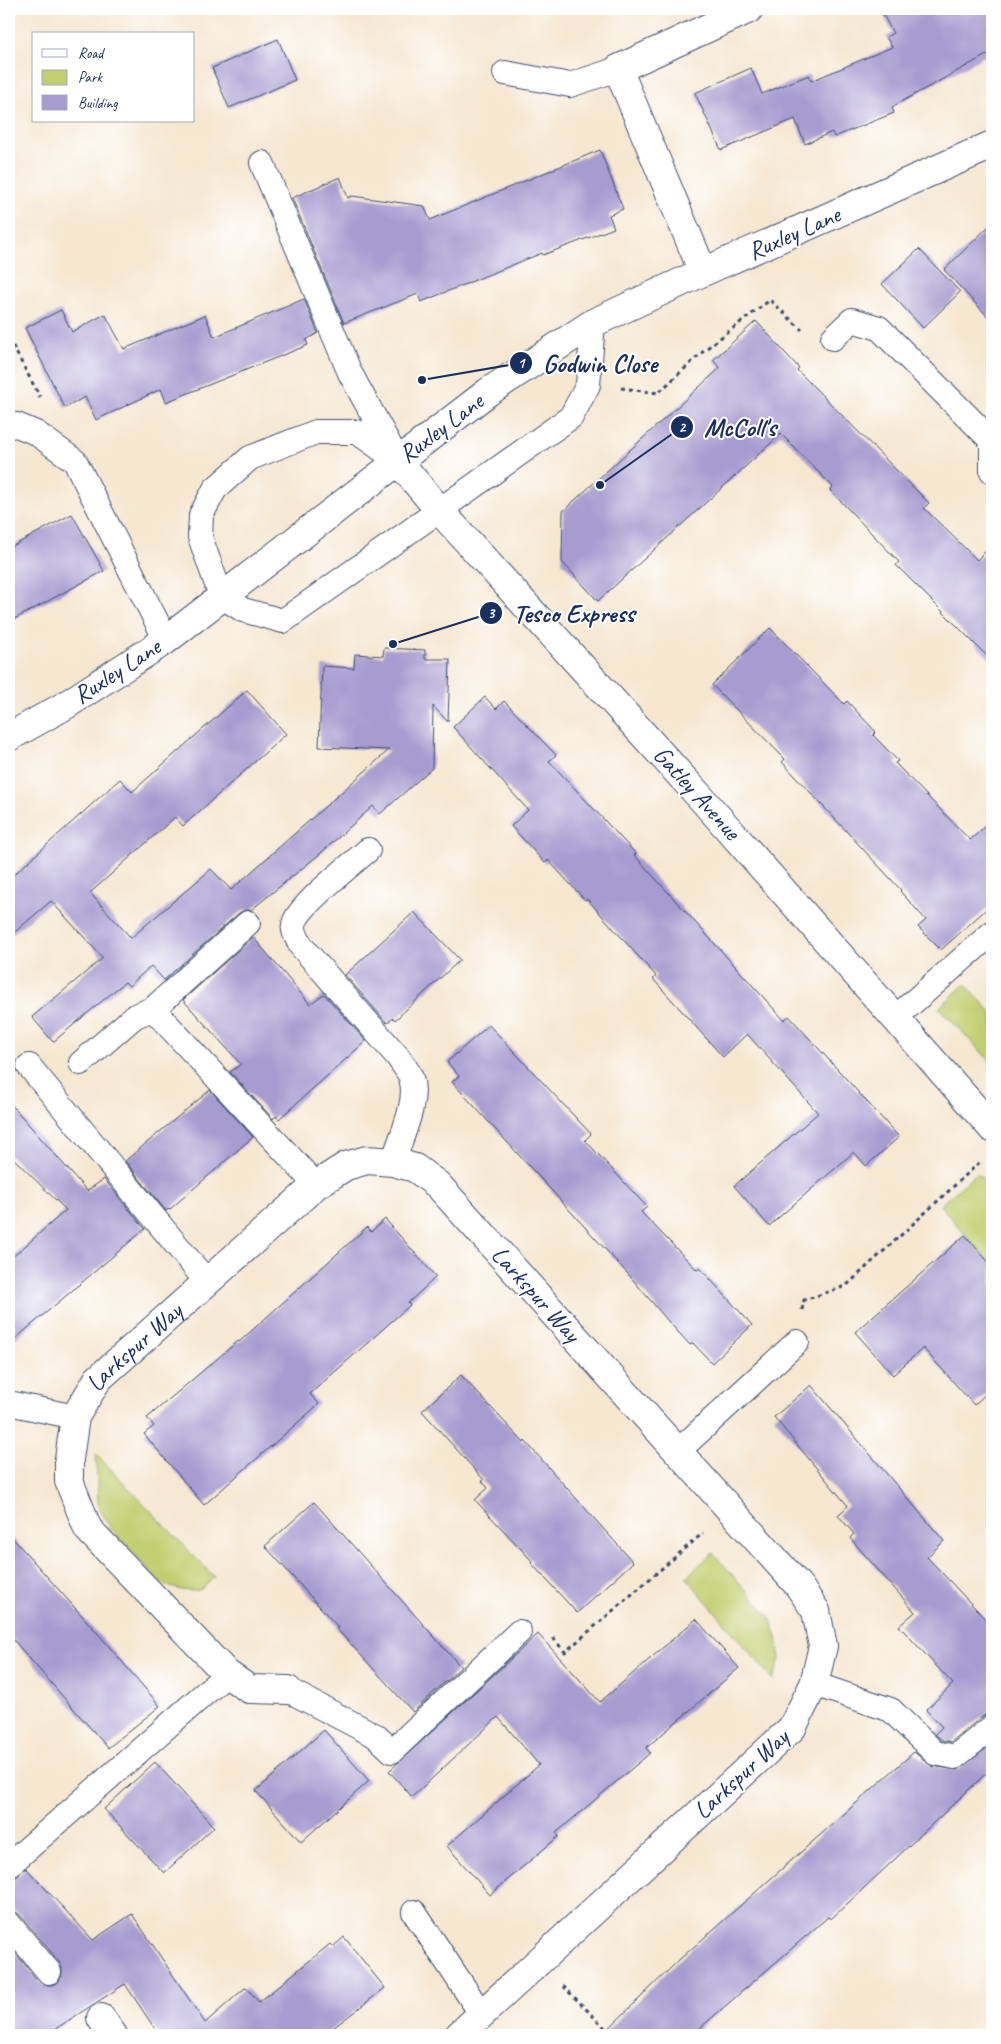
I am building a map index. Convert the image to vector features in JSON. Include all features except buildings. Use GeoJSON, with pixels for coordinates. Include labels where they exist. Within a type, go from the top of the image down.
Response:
{"type":"FeatureCollection","features":[{"type":"Feature","properties":{"kind":"street"},"geometry":{"type":"LineString","coordinates":[[703,272],[618,69],[748,9]]}},
{"type":"Feature","properties":{"kind":"street","name":"Ruxley Lane"},"geometry":{"type":"LineString","coordinates":[[9,737],[66,705],[166,640],[488,392],[593,323],[703,272],[992,146]]}},
{"type":"Feature","properties":{"kind":"street","name":"Gatley Avenue"},"geometry":{"type":"LineString","coordinates":[[398,460],[440,512],[625,712],[992,1128]]}},
{"type":"Feature","properties":{"kind":"street","name":"Larkspur Way"},"geometry":{"type":"LineString","coordinates":[[288,1690],[248,1688],[227,1674],[88,1529],[69,1482],[71,1437],[75,1417],[98,1379],[119,1358],[316,1185],[346,1166],[367,1160],[393,1162],[415,1168],[438,1185],[798,1585],[816,1611],[823,1646],[814,1684],[792,1728],[459,2035]]}},
{"type":"Feature","properties":{"kind":"lane"},"geometry":{"type":"LineString","coordinates":[[505,73],[570,85],[618,69]]}},
{"type":"Feature","properties":{"kind":"lane"},"geometry":{"type":"LineString","coordinates":[[262,163],[350,373],[398,460]]}},
{"type":"Feature","properties":{"kind":"lane"},"geometry":{"type":"LineString","coordinates":[[833,338],[852,320],[879,328],[992,441]]}},
{"type":"Feature","properties":{"kind":"lane"},"geometry":{"type":"LineString","coordinates":[[398,460],[357,432],[316,432],[250,458],[215,490],[201,515],[200,536],[221,596],[243,610],[283,621],[414,528],[440,512],[571,417],[588,385],[593,323]]}},
{"type":"Feature","properties":{"kind":"lane"},"geometry":{"type":"LineString","coordinates":[[9,426],[17,425],[36,433],[75,461],[166,640]]}},
{"type":"Feature","properties":{"kind":"lane"},"geometry":{"type":"LineString","coordinates":[[992,446],[992,471]]}},
{"type":"Feature","properties":{"kind":"lane"},"geometry":{"type":"LineString","coordinates":[[368,850],[305,907],[295,921],[294,931],[301,946],[398,1057],[411,1076],[412,1104],[393,1162]]}},
{"type":"Feature","properties":{"kind":"lane"},"geometry":{"type":"LineString","coordinates":[[81,1063],[135,1016],[153,1009],[248,923]]}},
{"type":"Feature","properties":{"kind":"lane"},"geometry":{"type":"LineString","coordinates":[[895,1018],[992,933]]}},
{"type":"Feature","properties":{"kind":"lane"},"geometry":{"type":"LineString","coordinates":[[153,1009],[316,1185]]}},
{"type":"Feature","properties":{"kind":"lane"},"geometry":{"type":"LineString","coordinates":[[29,1066],[207,1282]]}},
{"type":"Feature","properties":{"kind":"lane"},"geometry":{"type":"LineString","coordinates":[[677,1452],[797,1342]]}},
{"type":"Feature","properties":{"kind":"lane"},"geometry":{"type":"LineString","coordinates":[[9,1403],[75,1417]]}},
{"type":"Feature","properties":{"kind":"lane"},"geometry":{"type":"LineString","coordinates":[[288,1690],[376,1736],[392,1751],[519,1632]]}},
{"type":"Feature","properties":{"kind":"lane"},"geometry":{"type":"LineString","coordinates":[[9,1865],[227,1674]]}},
{"type":"Feature","properties":{"kind":"lane"},"geometry":{"type":"LineString","coordinates":[[814,1684],[891,1710],[935,1753],[954,1757],[992,1727]]}},
{"type":"Feature","properties":{"kind":"lane"},"geometry":{"type":"LineString","coordinates":[[414,1912],[482,2014]]}},
{"type":"Feature","properties":{"kind":"lane"},"geometry":{"type":"LineString","coordinates":[[9,1924],[49,1972]]}},
{"type":"Feature","properties":{"kind":"path"},"geometry":{"type":"LineString","coordinates":[[588,385],[658,393],[707,348],[770,300],[805,333],[833,338]]}},
{"type":"Feature","properties":{"kind":"path"},"geometry":{"type":"LineString","coordinates":[[797,1342],[804,1300],[846,1286],[985,1156]]}},
{"type":"Feature","properties":{"kind":"path"},"geometry":{"type":"LineString","coordinates":[[519,1632],[543,1628],[565,1652],[730,1509]]}},
{"type":"Feature","properties":{"kind":"path"},"geometry":{"type":"LineString","coordinates":[[539,1962],[612,2035]]}},
{"type":"Feature","properties":{"kind":"green space"},"geometry":{"type":"Polygon","coordinates":[[[965,984],[992,1013],[992,1063],[939,1008],[965,984]]]}},
{"type":"Feature","properties":{"kind":"green space"},"geometry":{"type":"Polygon","coordinates":[[[977,1173],[992,1189],[992,1266],[940,1205],[977,1173]]]}},
{"type":"Feature","properties":{"kind":"green space"},"geometry":{"type":"Polygon","coordinates":[[[96,1454],[214,1577],[205,1586],[201,1589],[187,1591],[161,1583],[110,1527],[98,1506],[96,1454]]]}},
{"type":"Feature","properties":{"kind":"green space"},"geometry":{"type":"Polygon","coordinates":[[[713,1553],[770,1617],[777,1637],[780,1659],[773,1680],[686,1577],[713,1553]]]}},
{"type":"Feature","properties":{"kind":"place","name":"Godwin Close"},"geometry":{"type":"Point","coordinates":[422,380]}},
{"type":"Feature","properties":{"kind":"place","name":"McColl's"},"geometry":{"type":"Point","coordinates":[600,485]}},
{"type":"Feature","properties":{"kind":"place","name":"Tesco Express"},"geometry":{"type":"Point","coordinates":[393,644]}}]}
